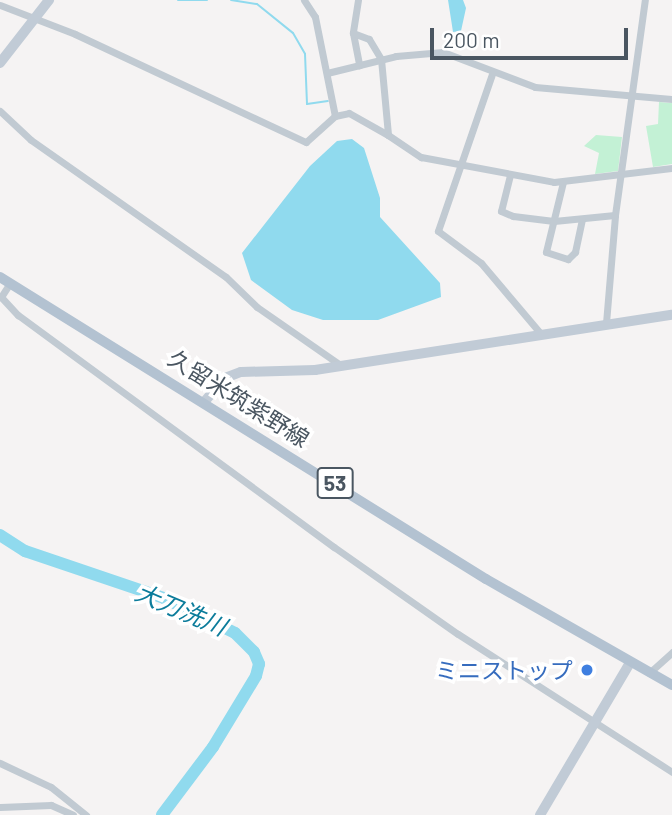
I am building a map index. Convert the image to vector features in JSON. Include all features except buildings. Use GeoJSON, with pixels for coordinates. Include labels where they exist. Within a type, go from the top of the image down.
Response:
{"type":"FeatureCollection","features":[{"type":"Feature","properties":{"kind":"main road","name":"久留米筑紫野線"},"geometry":{"type":"LineString","coordinates":[[5,280],[205,401],[486,579],[672,685]]}},
{"type":"Feature","properties":{"kind":"street"},"geometry":{"type":"LineString","coordinates":[[0,63],[49,0]]}},
{"type":"Feature","properties":{"kind":"street"},"geometry":{"type":"LineString","coordinates":[[304,0],[315,17],[335,116]]}},
{"type":"Feature","properties":{"kind":"street"},"geometry":{"type":"LineString","coordinates":[[358,0],[353,33],[359,65]]}},
{"type":"Feature","properties":{"kind":"street"},"geometry":{"type":"LineString","coordinates":[[606,323],[615,215],[645,0]]}},
{"type":"Feature","properties":{"kind":"street"},"geometry":{"type":"LineString","coordinates":[[0,5],[75,34],[306,142],[335,116],[355,114],[421,157],[510,175],[563,182],[672,168]]}},
{"type":"Feature","properties":{"kind":"street"},"geometry":{"type":"LineString","coordinates":[[353,33],[369,39],[381,59],[388,135]]}},
{"type":"Feature","properties":{"kind":"street"},"geometry":{"type":"LineString","coordinates":[[327,73],[381,59],[443,52],[492,74],[535,87],[672,99]]}},
{"type":"Feature","properties":{"kind":"street"},"geometry":{"type":"LineString","coordinates":[[492,74],[438,231],[481,262],[541,334]]}},
{"type":"Feature","properties":{"kind":"street"},"geometry":{"type":"LineString","coordinates":[[0,111],[31,141],[226,277],[257,307],[342,366]]}},
{"type":"Feature","properties":{"kind":"street"},"geometry":{"type":"LineString","coordinates":[[510,175],[501,211],[554,221],[615,215]]}},
{"type":"Feature","properties":{"kind":"street"},"geometry":{"type":"LineString","coordinates":[[563,182],[546,252],[568,260],[575,252],[582,220]]}},
{"type":"Feature","properties":{"kind":"street"},"geometry":{"type":"LineString","coordinates":[[5,280],[1,297],[18,315],[334,547],[672,772]]}},
{"type":"Feature","properties":{"kind":"street"},"geometry":{"type":"LineString","coordinates":[[205,401],[225,378],[241,372],[288,373],[342,366],[672,314]]}},
{"type":"Feature","properties":{"kind":"street"},"geometry":{"type":"LineString","coordinates":[[649,673],[672,652]]}},
{"type":"Feature","properties":{"kind":"street"},"geometry":{"type":"LineString","coordinates":[[540,815],[630,663]]}},
{"type":"Feature","properties":{"kind":"street"},"geometry":{"type":"LineString","coordinates":[[0,764],[51,787],[86,815]]}},
{"type":"Feature","properties":{"kind":"street"},"geometry":{"type":"LineString","coordinates":[[0,807],[51,805],[73,815]]}},
{"type":"Feature","properties":{"kind":"green space"},"geometry":{"type":"Polygon","coordinates":[[[659,102],[672,103],[672,164],[653,167],[646,126],[658,124],[659,102]]]}},
{"type":"Feature","properties":{"kind":"green space"},"geometry":{"type":"Polygon","coordinates":[[[596,135],[622,137],[618,171],[595,174],[599,153],[584,146],[596,135]]]}},
{"type":"Feature","properties":{"kind":"water"},"geometry":{"type":"Polygon","coordinates":[[[448,0],[463,0],[466,8],[461,31],[453,32],[448,0]]]}},
{"type":"Feature","properties":{"kind":"water"},"geometry":{"type":"Polygon","coordinates":[[[352,139],[364,148],[380,198],[380,217],[440,283],[441,297],[378,320],[323,320],[292,310],[251,280],[242,253],[310,166],[337,141],[352,139]]]}},
{"type":"Feature","properties":{"kind":"waterway"},"geometry":{"type":"LineString","coordinates":[[178,0],[207,0]]}},
{"type":"Feature","properties":{"kind":"waterway"},"geometry":{"type":"LineString","coordinates":[[231,0],[257,4],[293,33],[305,54],[307,104],[328,101]]}},
{"type":"Feature","properties":{"kind":"waterway","name":"大刀洗川"},"geometry":{"type":"LineString","coordinates":[[0,535],[25,551],[164,598],[235,633],[254,652],[259,664],[256,676],[213,747],[162,815]]}},
{"type":"Feature","properties":{"kind":"place","name":"ミニストップ"},"geometry":{"type":"Point","coordinates":[587,670]}}]}
